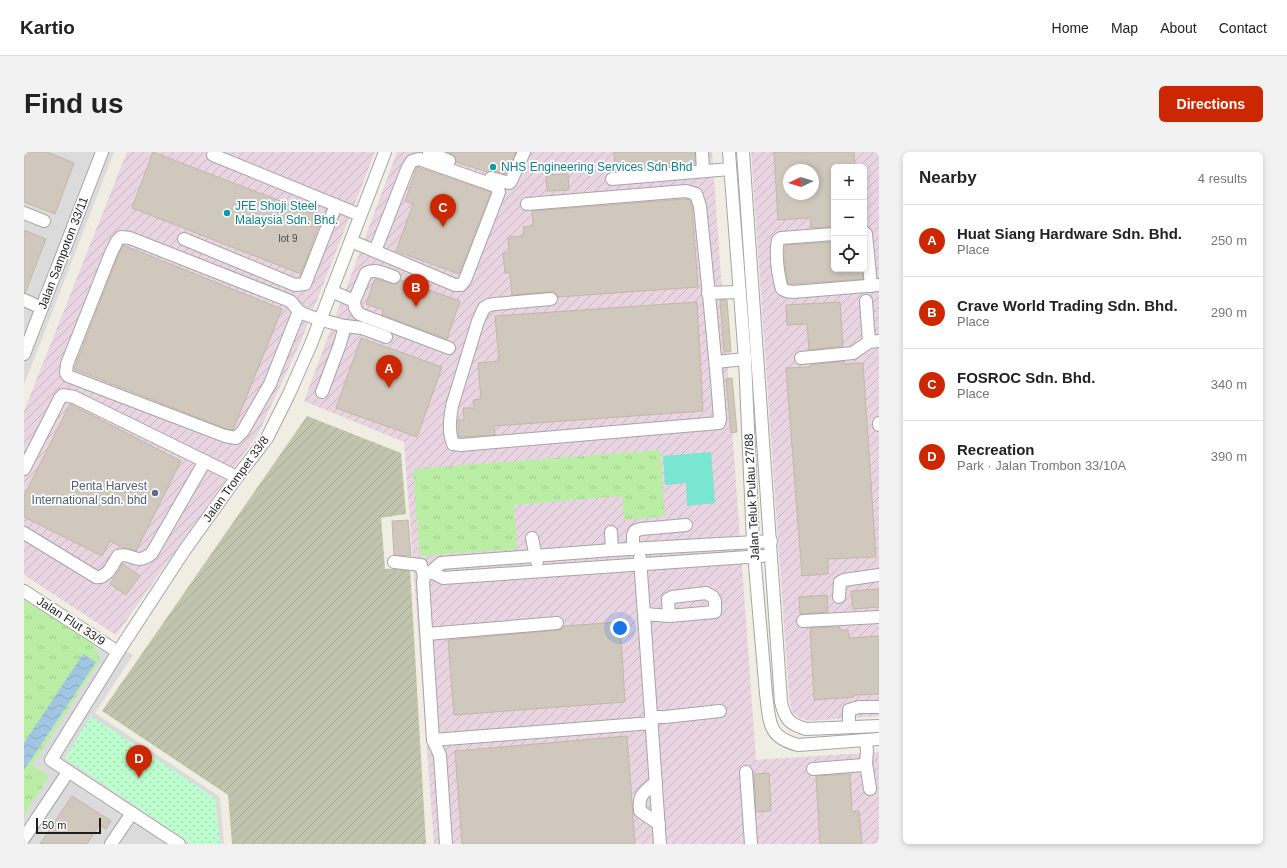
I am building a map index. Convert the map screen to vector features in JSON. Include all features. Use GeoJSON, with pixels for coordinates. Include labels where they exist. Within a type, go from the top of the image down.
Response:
{"type":"FeatureCollection","features":[{"type":"Feature","properties":{"kind":"street","name":"Jalan Sampoton 33/11"},"geometry":{"type":"LineString","coordinates":[[24,354],[102,152]]}},
{"type":"Feature","properties":{"kind":"street"},"geometry":{"type":"LineString","coordinates":[[429,152],[435,156],[506,183],[511,182],[524,152]]}},
{"type":"Feature","properties":{"kind":"street"},"geometry":{"type":"LineString","coordinates":[[702,152],[703,171]]}},
{"type":"Feature","properties":{"kind":"street","name":"Jalan Teluk Pulau 27/88"},"geometry":{"type":"LineString","coordinates":[[729,152],[745,359],[753,542],[766,694],[770,720],[773,730],[779,738],[798,745],[879,739]]}},
{"type":"Feature","properties":{"kind":"street","name":"Jalan Teluk Pulau 27/88"},"geometry":{"type":"LineString","coordinates":[[743,152],[781,702],[783,713],[788,721],[796,726],[806,729],[849,726],[879,726]]}},
{"type":"Feature","properties":{"kind":"street","name":"Jalan Trompet 33/8"},"geometry":{"type":"LineString","coordinates":[[68,772],[51,760],[118,652],[184,551],[237,477],[268,438],[290,394],[320,320],[383,153]]}},
{"type":"Feature","properties":{"kind":"street"},"geometry":{"type":"LineString","coordinates":[[213,154],[360,215]]}},
{"type":"Feature","properties":{"kind":"street"},"geometry":{"type":"LineString","coordinates":[[350,241],[455,286],[461,285],[466,280],[499,192],[498,188],[419,159],[412,161],[408,167],[375,251]]}},
{"type":"Feature","properties":{"kind":"street"},"geometry":{"type":"LineString","coordinates":[[612,179],[730,170]]}},
{"type":"Feature","properties":{"kind":"street"},"geometry":{"type":"LineString","coordinates":[[527,204],[686,191],[696,194],[700,206],[716,362],[719,422],[461,445],[453,444],[450,432],[452,406],[478,321],[484,308],[489,304],[551,300]]}},
{"type":"Feature","properties":{"kind":"street"},"geometry":{"type":"LineString","coordinates":[[184,239],[295,285],[305,284],[336,205]]}},
{"type":"Feature","properties":{"kind":"street"},"geometry":{"type":"LineString","coordinates":[[24,213],[44,221]]}},
{"type":"Feature","properties":{"kind":"street"},"geometry":{"type":"LineString","coordinates":[[831,234],[781,238],[778,240],[777,251],[779,280],[782,289],[793,292],[875,286],[866,236]]}},
{"type":"Feature","properties":{"kind":"street"},"geometry":{"type":"LineString","coordinates":[[299,311],[270,384],[243,431],[236,438],[225,436],[68,376],[66,373],[67,364],[116,240],[121,237],[130,238],[290,301],[299,311],[320,320],[345,326],[362,328],[386,337]]}},
{"type":"Feature","properties":{"kind":"street"},"geometry":{"type":"LineString","coordinates":[[394,277],[376,270],[370,270],[366,273],[354,301],[355,308],[359,314],[449,348]]}},
{"type":"Feature","properties":{"kind":"street"},"geometry":{"type":"LineString","coordinates":[[331,291],[354,301]]}},
{"type":"Feature","properties":{"kind":"street"},"geometry":{"type":"LineString","coordinates":[[708,293],[739,292]]}},
{"type":"Feature","properties":{"kind":"street"},"geometry":{"type":"LineString","coordinates":[[24,300],[42,308]]}},
{"type":"Feature","properties":{"kind":"street"},"geometry":{"type":"LineString","coordinates":[[801,358],[853,353],[874,342],[866,301]]}},
{"type":"Feature","properties":{"kind":"street"},"geometry":{"type":"LineString","coordinates":[[322,392],[340,344],[345,326]]}},
{"type":"Feature","properties":{"kind":"street"},"geometry":{"type":"LineString","coordinates":[[716,362],[745,359]]}},
{"type":"Feature","properties":{"kind":"street"},"geometry":{"type":"LineString","coordinates":[[270,384],[290,394]]}},
{"type":"Feature","properties":{"kind":"street"},"geometry":{"type":"LineString","coordinates":[[24,469],[60,398],[63,395],[74,397],[237,477]]}},
{"type":"Feature","properties":{"kind":"street"},"geometry":{"type":"LineString","coordinates":[[24,533],[100,578],[104,576],[118,556],[122,554],[140,559],[146,558],[152,553],[205,461]]}},
{"type":"Feature","properties":{"kind":"street"},"geometry":{"type":"LineString","coordinates":[[660,844],[641,565],[633,535],[635,531],[640,529],[686,525]]}},
{"type":"Feature","properties":{"kind":"street"},"geometry":{"type":"LineString","coordinates":[[611,532],[612,550]]}},
{"type":"Feature","properties":{"kind":"street"},"geometry":{"type":"LineString","coordinates":[[532,538],[539,570]]}},
{"type":"Feature","properties":{"kind":"street"},"geometry":{"type":"LineString","coordinates":[[446,844],[440,755],[433,740],[423,582],[427,574],[441,563],[588,551],[770,541]]}},
{"type":"Feature","properties":{"kind":"street"},"geometry":{"type":"LineString","coordinates":[[688,545],[690,561]]}},
{"type":"Feature","properties":{"kind":"street"},"geometry":{"type":"LineString","coordinates":[[588,551],[589,567]]}},
{"type":"Feature","properties":{"kind":"street"},"geometry":{"type":"LineString","coordinates":[[394,562],[421,565],[427,574],[443,578],[539,570],[641,565],[772,555]]}},
{"type":"Feature","properties":{"kind":"street"},"geometry":{"type":"LineString","coordinates":[[488,559],[489,574]]}},
{"type":"Feature","properties":{"kind":"street"},"geometry":{"type":"LineString","coordinates":[[839,597],[840,582],[844,580],[879,575]]}},
{"type":"Feature","properties":{"kind":"street","name":"Jalan Flut 33/9"},"geometry":{"type":"LineString","coordinates":[[24,591],[118,652]]}},
{"type":"Feature","properties":{"kind":"street"},"geometry":{"type":"LineString","coordinates":[[645,614],[669,616],[715,612],[715,601],[713,597],[706,594],[672,597],[668,599],[669,616]]}},
{"type":"Feature","properties":{"kind":"street"},"geometry":{"type":"LineString","coordinates":[[802,621],[879,618]]}},
{"type":"Feature","properties":{"kind":"street"},"geometry":{"type":"LineString","coordinates":[[427,634],[557,623]]}},
{"type":"Feature","properties":{"kind":"street"},"geometry":{"type":"LineString","coordinates":[[849,726],[849,710],[859,707],[879,707]]}},
{"type":"Feature","properties":{"kind":"street"},"geometry":{"type":"LineString","coordinates":[[433,740],[652,720],[665,717],[720,711]]}},
{"type":"Feature","properties":{"kind":"street"},"geometry":{"type":"LineString","coordinates":[[866,740],[866,763],[870,789]]}},
{"type":"Feature","properties":{"kind":"street"},"geometry":{"type":"LineString","coordinates":[[813,770],[863,765],[866,763]]}},
{"type":"Feature","properties":{"kind":"street"},"geometry":{"type":"LineString","coordinates":[[24,838],[68,772],[179,844]]}},
{"type":"Feature","properties":{"kind":"street"},"geometry":{"type":"LineString","coordinates":[[746,772],[751,844]]}},
{"type":"Feature","properties":{"kind":"street"},"geometry":{"type":"LineString","coordinates":[[656,782],[641,796],[639,801],[640,811],[642,814],[659,824]]}},
{"type":"Feature","properties":{"kind":"street"},"geometry":{"type":"LineString","coordinates":[[111,844],[132,813]]}},
{"type":"Feature","properties":{"kind":"shaded area"},"geometry":{"type":"Polygon","coordinates":[[[24,152],[114,152],[24,385],[24,152]]]}},
{"type":"Feature","properties":{"kind":"shaded area"},"geometry":{"type":"Polygon","coordinates":[[[127,152],[375,152],[301,341],[258,434],[116,635],[24,575],[24,411],[127,152]]]}},
{"type":"Feature","properties":{"kind":"shaded area"},"geometry":{"type":"Polygon","coordinates":[[[397,152],[712,152],[756,760],[879,752],[879,844],[434,844],[404,442],[304,401],[397,152]]]}},
{"type":"Feature","properties":{"kind":"shaded area"},"geometry":{"type":"Polygon","coordinates":[[[751,152],[879,152],[879,716],[809,721],[800,718],[792,712],[789,697],[751,152]]]}},
{"type":"Feature","properties":{"kind":"shaded area"},"geometry":{"type":"Polygon","coordinates":[[[307,416],[401,453],[406,514],[381,518],[385,569],[410,568],[426,844],[232,844],[228,795],[102,711],[307,416]]]}},
{"type":"Feature","properties":{"kind":"shaded area"},"geometry":{"type":"Polygon","coordinates":[[[711,452],[715,503],[687,506],[686,483],[665,485],[663,456],[711,452]]]}},
{"type":"Feature","properties":{"kind":"shaded area"},"geometry":{"type":"Polygon","coordinates":[[[24,583],[133,655],[95,713],[220,797],[224,844],[24,844],[24,583]]]}},
{"type":"Feature","properties":{"kind":"green space"},"geometry":{"type":"Polygon","coordinates":[[[660,450],[665,516],[624,520],[622,496],[514,505],[517,549],[420,556],[413,469],[660,450]]]}},
{"type":"Feature","properties":{"kind":"green space"},"geometry":{"type":"Polygon","coordinates":[[[24,600],[93,642],[100,660],[32,765],[49,776],[24,815],[24,600]]]}},
{"type":"Feature","properties":{"kind":"green space"},"geometry":{"type":"Polygon","coordinates":[[[91,716],[215,798],[220,844],[189,844],[189,842],[65,758],[91,716]]]}},
{"type":"Feature","properties":{"kind":"water"},"geometry":{"type":"Polygon","coordinates":[[[83,654],[96,662],[24,770],[24,743],[83,654]]]}},
{"type":"Feature","properties":{"kind":"building"},"geometry":{"type":"Polygon","coordinates":[[[24,152],[47,152],[74,163],[55,214],[24,202],[24,152]]]}},
{"type":"Feature","properties":{"kind":"building","name":"JFE Shoji Steel Malaysia Sdn. Bhd."},"geometry":{"type":"Polygon","coordinates":[[[153,152],[322,217],[301,274],[132,208],[153,152]]]}},
{"type":"Feature","properties":{"kind":"building","name":"NHS Engineering Services Sdn Bhd"},"geometry":{"type":"Polygon","coordinates":[[[447,152],[516,152],[506,174],[493,171],[487,172],[456,162],[455,156],[447,152]]]}},
{"type":"Feature","properties":{"kind":"building"},"geometry":{"type":"Polygon","coordinates":[[[614,152],[695,152],[695,164],[657,166],[657,168],[615,171],[614,152]]]}},
{"type":"Feature","properties":{"kind":"building"},"geometry":{"type":"Polygon","coordinates":[[[774,152],[854,152],[855,164],[831,164],[831,227],[811,228],[810,218],[778,220],[774,152]]]}},
{"type":"Feature","properties":{"kind":"building"},"geometry":{"type":"Polygon","coordinates":[[[417,167],[491,192],[459,274],[396,251],[413,204],[405,201],[417,167]]]}},
{"type":"Feature","properties":{"kind":"building"},"geometry":{"type":"Polygon","coordinates":[[[568,174],[569,190],[547,191],[546,175],[568,174]]]}},
{"type":"Feature","properties":{"kind":"building"},"geometry":{"type":"Polygon","coordinates":[[[685,199],[690,200],[692,206],[698,287],[558,297],[554,292],[512,295],[510,273],[505,273],[503,253],[509,252],[508,237],[524,236],[523,227],[533,226],[532,211],[685,199]]]}},
{"type":"Feature","properties":{"kind":"building"},"geometry":{"type":"Polygon","coordinates":[[[24,230],[46,239],[25,293],[24,292],[24,230]]]}},
{"type":"Feature","properties":{"kind":"building"},"geometry":{"type":"Polygon","coordinates":[[[831,242],[831,272],[862,272],[863,279],[788,284],[785,264],[785,245],[831,242]]]}},
{"type":"Feature","properties":{"kind":"building"},"geometry":{"type":"Polygon","coordinates":[[[123,245],[282,309],[233,430],[227,429],[74,369],[123,245]]]}},
{"type":"Feature","properties":{"kind":"building"},"geometry":{"type":"Polygon","coordinates":[[[375,279],[395,284],[400,280],[460,301],[447,339],[382,315],[383,310],[366,304],[375,279]]]}},
{"type":"Feature","properties":{"kind":"building"},"geometry":{"type":"Polygon","coordinates":[[[720,300],[727,300],[731,352],[724,352],[720,300]]]}},
{"type":"Feature","properties":{"kind":"building"},"geometry":{"type":"Polygon","coordinates":[[[697,302],[703,411],[494,426],[495,435],[459,437],[458,420],[464,420],[463,408],[474,408],[473,400],[481,399],[478,363],[499,361],[495,316],[697,302]]]}},
{"type":"Feature","properties":{"kind":"building"},"geometry":{"type":"Polygon","coordinates":[[[840,302],[843,346],[809,350],[807,324],[787,325],[786,305],[840,302]]]}},
{"type":"Feature","properties":{"kind":"building"},"geometry":{"type":"Polygon","coordinates":[[[361,338],[442,367],[417,437],[336,408],[361,338]]]}},
{"type":"Feature","properties":{"kind":"building"},"geometry":{"type":"Polygon","coordinates":[[[844,361],[844,364],[863,363],[876,557],[828,559],[828,574],[802,576],[786,368],[810,367],[810,365],[844,361]]]}},
{"type":"Feature","properties":{"kind":"building"},"geometry":{"type":"Polygon","coordinates":[[[732,378],[737,432],[731,433],[726,379],[732,378]]]}},
{"type":"Feature","properties":{"kind":"building"},"geometry":{"type":"Polygon","coordinates":[[[70,404],[181,461],[136,551],[124,548],[110,541],[102,556],[24,517],[24,496],[70,404]]]}},
{"type":"Feature","properties":{"kind":"building"},"geometry":{"type":"Polygon","coordinates":[[[408,520],[411,556],[394,555],[392,521],[408,520]]]}},
{"type":"Feature","properties":{"kind":"building"},"geometry":{"type":"Polygon","coordinates":[[[123,564],[140,576],[126,595],[110,584],[123,564]]]}},
{"type":"Feature","properties":{"kind":"building"},"geometry":{"type":"Polygon","coordinates":[[[879,589],[879,607],[853,609],[851,591],[879,589]]]}},
{"type":"Feature","properties":{"kind":"building"},"geometry":{"type":"Polygon","coordinates":[[[827,595],[828,612],[800,614],[799,597],[827,595]]]}},
{"type":"Feature","properties":{"kind":"building"},"geometry":{"type":"Polygon","coordinates":[[[620,622],[625,702],[454,715],[448,640],[558,630],[562,629],[564,626],[620,622]]]}},
{"type":"Feature","properties":{"kind":"building"},"geometry":{"type":"Polygon","coordinates":[[[840,627],[840,630],[848,630],[849,638],[879,636],[879,694],[854,695],[854,697],[814,700],[810,628],[840,627]]]}},
{"type":"Feature","properties":{"kind":"building"},"geometry":{"type":"Polygon","coordinates":[[[627,736],[635,844],[462,844],[455,751],[627,736]]]}},
{"type":"Feature","properties":{"kind":"building"},"geometry":{"type":"Polygon","coordinates":[[[769,773],[771,811],[756,812],[754,774],[769,773]]]}},
{"type":"Feature","properties":{"kind":"building"},"geometry":{"type":"Polygon","coordinates":[[[850,774],[852,812],[859,811],[862,844],[820,844],[816,776],[850,774]]]}},
{"type":"Feature","properties":{"kind":"building"},"geometry":{"type":"Polygon","coordinates":[[[72,796],[111,821],[106,829],[99,825],[87,844],[40,844],[72,796]]]}},
{"type":"Feature","properties":{"kind":"place","name":"NHS Engineering Services Sdn Bhd"},"geometry":{"type":"Point","coordinates":[493,167]}},
{"type":"Feature","properties":{"kind":"place","name":"JFE Shoji Steel Malaysia Sdn. Bhd."},"geometry":{"type":"Point","coordinates":[227,213]}},
{"type":"Feature","properties":{"kind":"place","name":"FOSROC Sdn. Bhd."},"geometry":{"type":"Point","coordinates":[443,227]}},
{"type":"Feature","properties":{"kind":"place","name":"Crave World Trading Sdn. Bhd."},"geometry":{"type":"Point","coordinates":[416,307]}},
{"type":"Feature","properties":{"kind":"place","name":"Huat Siang Hardware Sdn. Bhd."},"geometry":{"type":"Point","coordinates":[389,388]}},
{"type":"Feature","properties":{"kind":"place","name":"Penta Harvest International sdn. bhd"},"geometry":{"type":"Point","coordinates":[155,493]}},
{"type":"Feature","properties":{"kind":"place","name":"Recreation"},"geometry":{"type":"Point","coordinates":[139,778]}}]}
